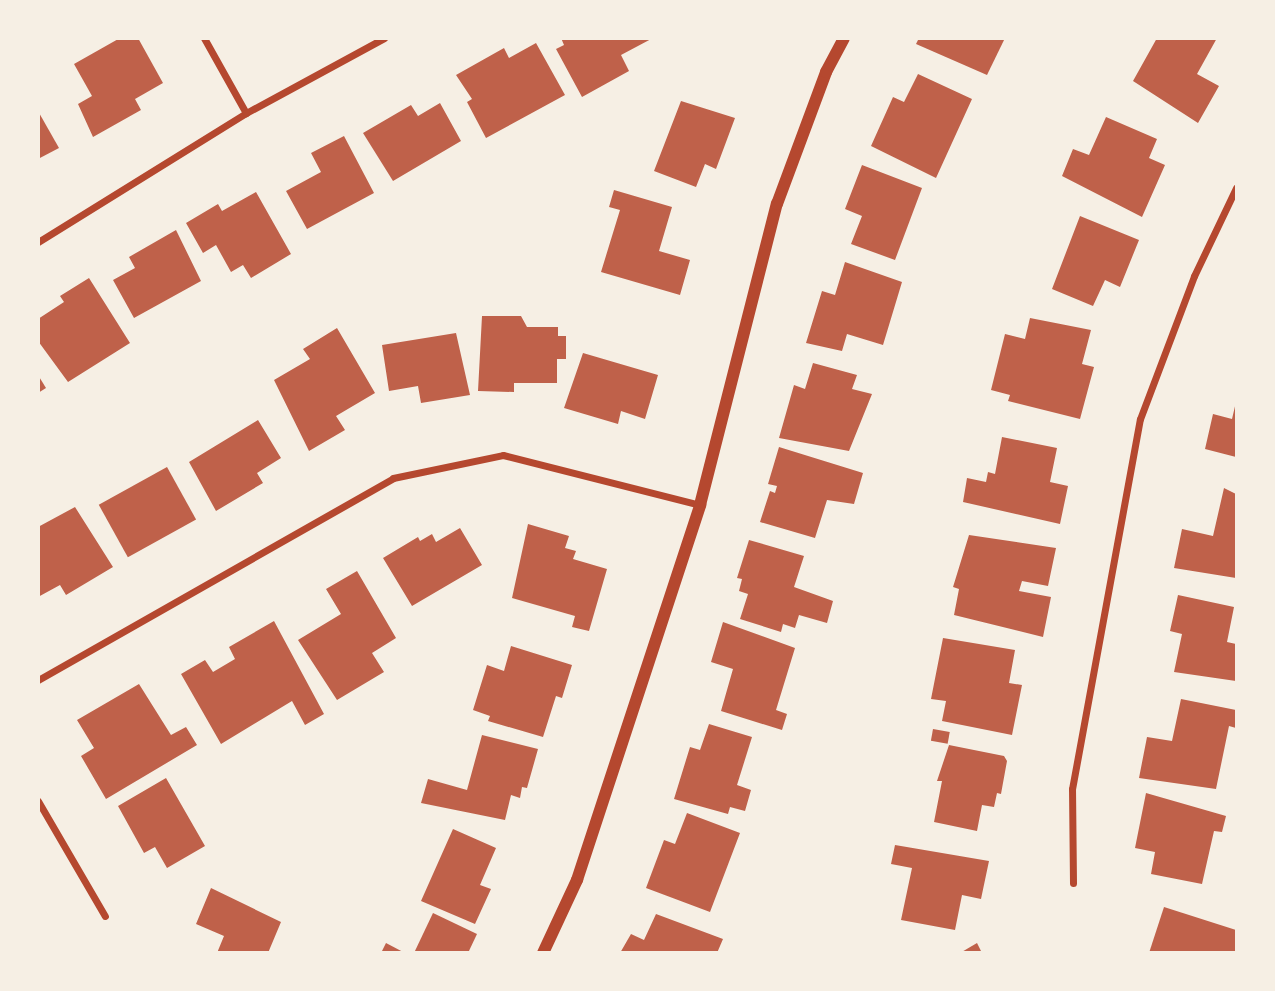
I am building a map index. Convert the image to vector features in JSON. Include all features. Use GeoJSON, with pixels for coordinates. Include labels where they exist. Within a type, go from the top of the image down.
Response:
{"type":"FeatureCollection","features":[{"type":"Feature","properties":{"kind":"street"},"geometry":{"type":"LineString","coordinates":[[204,38],[246,113]]}},
{"type":"Feature","properties":{"kind":"street"},"geometry":{"type":"LineString","coordinates":[[38,242],[246,113],[383,38]]}},
{"type":"Feature","properties":{"kind":"street"},"geometry":{"type":"LineString","coordinates":[[543,953],[577,880],[701,505],[777,204],[826,72],[844,38]]}},
{"type":"Feature","properties":{"kind":"street"},"geometry":{"type":"LineString","coordinates":[[1073,883],[1072,789],[1140,419],[1194,276],[1237,188]]}},
{"type":"Feature","properties":{"kind":"street"},"geometry":{"type":"LineString","coordinates":[[38,680],[393,478],[503,455],[701,505]]}},
{"type":"Feature","properties":{"kind":"street"},"geometry":{"type":"LineString","coordinates":[[38,801],[105,916]]}},
{"type":"Feature","properties":{"kind":"building"},"geometry":{"type":"Polygon","coordinates":[[[120,38],[138,38],[163,83],[135,99],[141,110],[93,137],[78,104],[92,96],[74,64],[120,38]]]}},
{"type":"Feature","properties":{"kind":"building"},"geometry":{"type":"Polygon","coordinates":[[[561,38],[653,38],[621,55],[629,71],[582,97],[556,49],[564,45],[561,38]]]}},
{"type":"Feature","properties":{"kind":"building"},"geometry":{"type":"Polygon","coordinates":[[[919,38],[1005,38],[987,75],[916,44],[919,38]]]}},
{"type":"Feature","properties":{"kind":"building"},"geometry":{"type":"Polygon","coordinates":[[[1157,38],[1217,38],[1197,74],[1219,86],[1198,123],[1133,81],[1157,38]]]}},
{"type":"Feature","properties":{"kind":"building"},"geometry":{"type":"Polygon","coordinates":[[[536,43],[565,95],[486,138],[467,102],[472,99],[456,75],[504,48],[509,58],[536,43]]]}},
{"type":"Feature","properties":{"kind":"building"},"geometry":{"type":"Polygon","coordinates":[[[918,74],[972,99],[936,178],[871,146],[893,97],[904,102],[918,74]]]}},
{"type":"Feature","properties":{"kind":"building"},"geometry":{"type":"Polygon","coordinates":[[[681,101],[735,118],[716,169],[705,164],[696,187],[654,171],[681,101]]]}},
{"type":"Feature","properties":{"kind":"building"},"geometry":{"type":"Polygon","coordinates":[[[440,103],[461,141],[393,181],[363,133],[411,105],[418,116],[440,103]]]}},
{"type":"Feature","properties":{"kind":"building"},"geometry":{"type":"Polygon","coordinates":[[[38,111],[59,148],[38,159],[38,111]]]}},
{"type":"Feature","properties":{"kind":"building"},"geometry":{"type":"Polygon","coordinates":[[[1106,117],[1157,139],[1149,158],[1165,165],[1142,217],[1062,176],[1073,149],[1089,155],[1106,117]]]}},
{"type":"Feature","properties":{"kind":"building"},"geometry":{"type":"Polygon","coordinates":[[[344,136],[374,193],[307,229],[286,191],[321,172],[311,153],[344,136]]]}},
{"type":"Feature","properties":{"kind":"building"},"geometry":{"type":"Polygon","coordinates":[[[862,165],[922,188],[895,260],[851,244],[862,216],[845,209],[862,165]]]}},
{"type":"Feature","properties":{"kind":"building"},"geometry":{"type":"Polygon","coordinates":[[[614,190],[672,207],[659,251],[690,260],[680,295],[601,272],[620,210],[609,207],[614,190]]]}},
{"type":"Feature","properties":{"kind":"building"},"geometry":{"type":"Polygon","coordinates":[[[256,192],[291,254],[251,278],[243,265],[231,272],[216,245],[203,253],[186,223],[218,204],[222,211],[256,192]]]}},
{"type":"Feature","properties":{"kind":"building"},"geometry":{"type":"Polygon","coordinates":[[[1080,216],[1139,240],[1120,287],[1105,280],[1093,306],[1052,289],[1080,216]]]}},
{"type":"Feature","properties":{"kind":"building"},"geometry":{"type":"Polygon","coordinates":[[[176,230],[201,281],[134,318],[113,280],[135,268],[129,257],[176,230]]]}},
{"type":"Feature","properties":{"kind":"building"},"geometry":{"type":"Polygon","coordinates":[[[845,262],[902,282],[883,345],[847,334],[842,351],[806,343],[822,291],[835,295],[845,262]]]}},
{"type":"Feature","properties":{"kind":"building"},"geometry":{"type":"Polygon","coordinates":[[[89,278],[130,343],[68,382],[38,341],[38,319],[64,302],[60,296],[89,278]]]}},
{"type":"Feature","properties":{"kind":"building"},"geometry":{"type":"Polygon","coordinates":[[[482,316],[521,316],[527,327],[558,327],[558,336],[566,336],[566,359],[557,359],[557,383],[514,383],[514,392],[478,391],[482,316]]]}},
{"type":"Feature","properties":{"kind":"building"},"geometry":{"type":"Polygon","coordinates":[[[1030,318],[1091,330],[1082,364],[1094,367],[1080,419],[1008,401],[1010,395],[991,390],[1005,334],[1025,339],[1030,318]]]}},
{"type":"Feature","properties":{"kind":"building"},"geometry":{"type":"Polygon","coordinates":[[[337,328],[375,393],[336,416],[345,430],[309,451],[274,380],[310,359],[303,349],[337,328]]]}},
{"type":"Feature","properties":{"kind":"building"},"geometry":{"type":"Polygon","coordinates":[[[456,333],[470,395],[421,403],[418,386],[389,391],[382,345],[456,333]]]}},
{"type":"Feature","properties":{"kind":"building"},"geometry":{"type":"Polygon","coordinates":[[[583,353],[658,375],[645,419],[621,411],[618,424],[564,408],[583,353]]]}},
{"type":"Feature","properties":{"kind":"building"},"geometry":{"type":"Polygon","coordinates":[[[813,363],[857,375],[852,389],[872,394],[849,451],[779,438],[794,385],[805,389],[813,363]]]}},
{"type":"Feature","properties":{"kind":"building"},"geometry":{"type":"Polygon","coordinates":[[[38,375],[46,388],[38,393],[38,375]]]}},
{"type":"Feature","properties":{"kind":"building"},"geometry":{"type":"Polygon","coordinates":[[[1236,402],[1236,457],[1205,449],[1213,414],[1232,419],[1236,402]]]}},
{"type":"Feature","properties":{"kind":"building"},"geometry":{"type":"Polygon","coordinates":[[[258,420],[281,458],[257,473],[263,483],[216,511],[189,462],[258,420]]]}},
{"type":"Feature","properties":{"kind":"building"},"geometry":{"type":"Polygon","coordinates":[[[1002,437],[1057,448],[1050,482],[1068,486],[1060,524],[963,502],[967,478],[986,482],[988,472],[995,474],[1002,437]]]}},
{"type":"Feature","properties":{"kind":"building"},"geometry":{"type":"Polygon","coordinates":[[[779,447],[863,473],[854,504],[827,500],[815,538],[760,522],[770,491],[775,493],[777,486],[768,484],[779,447]]]}},
{"type":"Feature","properties":{"kind":"building"},"geometry":{"type":"Polygon","coordinates":[[[167,467],[196,519],[128,557],[99,505],[167,467]]]}},
{"type":"Feature","properties":{"kind":"building"},"geometry":{"type":"Polygon","coordinates":[[[1224,488],[1236,494],[1236,578],[1174,568],[1182,529],[1213,536],[1224,488]]]}},
{"type":"Feature","properties":{"kind":"building"},"geometry":{"type":"Polygon","coordinates":[[[75,507],[113,567],[66,595],[60,585],[38,597],[38,527],[75,507]]]}},
{"type":"Feature","properties":{"kind":"building"},"geometry":{"type":"Polygon","coordinates":[[[528,524],[569,536],[565,548],[576,551],[573,559],[607,569],[589,631],[572,627],[575,616],[512,598],[528,524]]]}},
{"type":"Feature","properties":{"kind":"building"},"geometry":{"type":"Polygon","coordinates":[[[460,528],[482,565],[412,606],[383,558],[418,537],[420,541],[432,534],[436,542],[460,528]]]}},
{"type":"Feature","properties":{"kind":"building"},"geometry":{"type":"Polygon","coordinates":[[[969,535],[1056,548],[1048,586],[1022,581],[1019,591],[1051,597],[1043,637],[954,615],[959,589],[953,587],[969,535]]]}},
{"type":"Feature","properties":{"kind":"building"},"geometry":{"type":"Polygon","coordinates":[[[749,540],[804,556],[794,587],[833,601],[827,623],[799,615],[795,628],[783,624],[781,632],[740,619],[748,594],[739,591],[742,579],[737,578],[749,540]]]}},
{"type":"Feature","properties":{"kind":"building"},"geometry":{"type":"Polygon","coordinates":[[[357,571],[396,638],[372,653],[384,672],[337,700],[298,640],[341,614],[326,589],[357,571]]]}},
{"type":"Feature","properties":{"kind":"building"},"geometry":{"type":"Polygon","coordinates":[[[1178,595],[1234,607],[1227,642],[1236,644],[1236,681],[1174,672],[1182,634],[1170,631],[1178,595]]]}},
{"type":"Feature","properties":{"kind":"building"},"geometry":{"type":"Polygon","coordinates":[[[274,621],[324,714],[305,725],[292,701],[221,744],[181,674],[205,660],[213,672],[235,659],[229,647],[274,621]]]}},
{"type":"Feature","properties":{"kind":"building"},"geometry":{"type":"Polygon","coordinates":[[[723,622],[795,648],[776,710],[787,714],[782,730],[721,711],[733,669],[711,662],[723,622]]]}},
{"type":"Feature","properties":{"kind":"building"},"geometry":{"type":"Polygon","coordinates":[[[943,638],[1015,650],[1009,683],[1022,685],[1012,735],[942,721],[946,701],[931,699],[943,638]]]}},
{"type":"Feature","properties":{"kind":"building"},"geometry":{"type":"Polygon","coordinates":[[[511,646],[572,665],[562,698],[556,696],[543,737],[488,721],[490,716],[473,710],[487,665],[504,671],[511,646]]]}},
{"type":"Feature","properties":{"kind":"building"},"geometry":{"type":"Polygon","coordinates":[[[139,684],[171,735],[186,727],[197,745],[106,799],[81,756],[94,748],[77,720],[139,684]]]}},
{"type":"Feature","properties":{"kind":"building"},"geometry":{"type":"Polygon","coordinates":[[[1181,699],[1236,710],[1236,728],[1229,726],[1216,789],[1139,778],[1147,737],[1172,741],[1181,699]]]}},
{"type":"Feature","properties":{"kind":"building"},"geometry":{"type":"Polygon","coordinates":[[[709,724],[752,737],[737,785],[751,790],[745,811],[730,807],[728,814],[674,799],[690,747],[700,750],[709,724]]]}},
{"type":"Feature","properties":{"kind":"building"},"geometry":{"type":"Polygon","coordinates":[[[933,729],[950,732],[948,744],[931,741],[933,729]]]}},
{"type":"Feature","properties":{"kind":"building"},"geometry":{"type":"Polygon","coordinates":[[[482,735],[538,749],[527,788],[522,787],[520,798],[511,795],[505,820],[421,803],[428,779],[467,790],[482,735]]]}},
{"type":"Feature","properties":{"kind":"building"},"geometry":{"type":"Polygon","coordinates":[[[949,745],[1004,756],[1007,761],[1001,794],[997,793],[994,807],[982,805],[977,831],[934,822],[942,781],[937,781],[949,745]]]}},
{"type":"Feature","properties":{"kind":"building"},"geometry":{"type":"Polygon","coordinates":[[[166,778],[205,846],[167,868],[155,847],[144,853],[118,806],[166,778]]]}},
{"type":"Feature","properties":{"kind":"building"},"geometry":{"type":"Polygon","coordinates":[[[1146,793],[1226,816],[1222,832],[1214,831],[1202,884],[1151,874],[1155,852],[1135,848],[1146,793]]]}},
{"type":"Feature","properties":{"kind":"building"},"geometry":{"type":"Polygon","coordinates":[[[687,813],[740,833],[710,912],[646,888],[664,840],[675,844],[687,813]]]}},
{"type":"Feature","properties":{"kind":"building"},"geometry":{"type":"Polygon","coordinates":[[[453,829],[496,848],[480,885],[491,889],[475,924],[421,901],[453,829]]]}},
{"type":"Feature","properties":{"kind":"building"},"geometry":{"type":"Polygon","coordinates":[[[895,845],[989,861],[981,899],[962,895],[955,930],[901,920],[912,868],[891,864],[895,845]]]}},
{"type":"Feature","properties":{"kind":"building"},"geometry":{"type":"Polygon","coordinates":[[[211,888],[281,922],[268,953],[217,953],[224,936],[196,924],[211,888]]]}},
{"type":"Feature","properties":{"kind":"building"},"geometry":{"type":"Polygon","coordinates":[[[1164,907],[1236,930],[1236,953],[1149,953],[1164,907]]]}},
{"type":"Feature","properties":{"kind":"building"},"geometry":{"type":"Polygon","coordinates":[[[433,913],[477,934],[468,953],[414,953],[433,913]]]}},
{"type":"Feature","properties":{"kind":"building"},"geometry":{"type":"Polygon","coordinates":[[[656,914],[723,939],[717,953],[620,953],[631,934],[644,940],[656,914]]]}},
{"type":"Feature","properties":{"kind":"building"},"geometry":{"type":"Polygon","coordinates":[[[386,943],[405,953],[381,953],[386,943]]]}},
{"type":"Feature","properties":{"kind":"building"},"geometry":{"type":"Polygon","coordinates":[[[977,943],[982,953],[960,953],[977,943]]]}}]}
